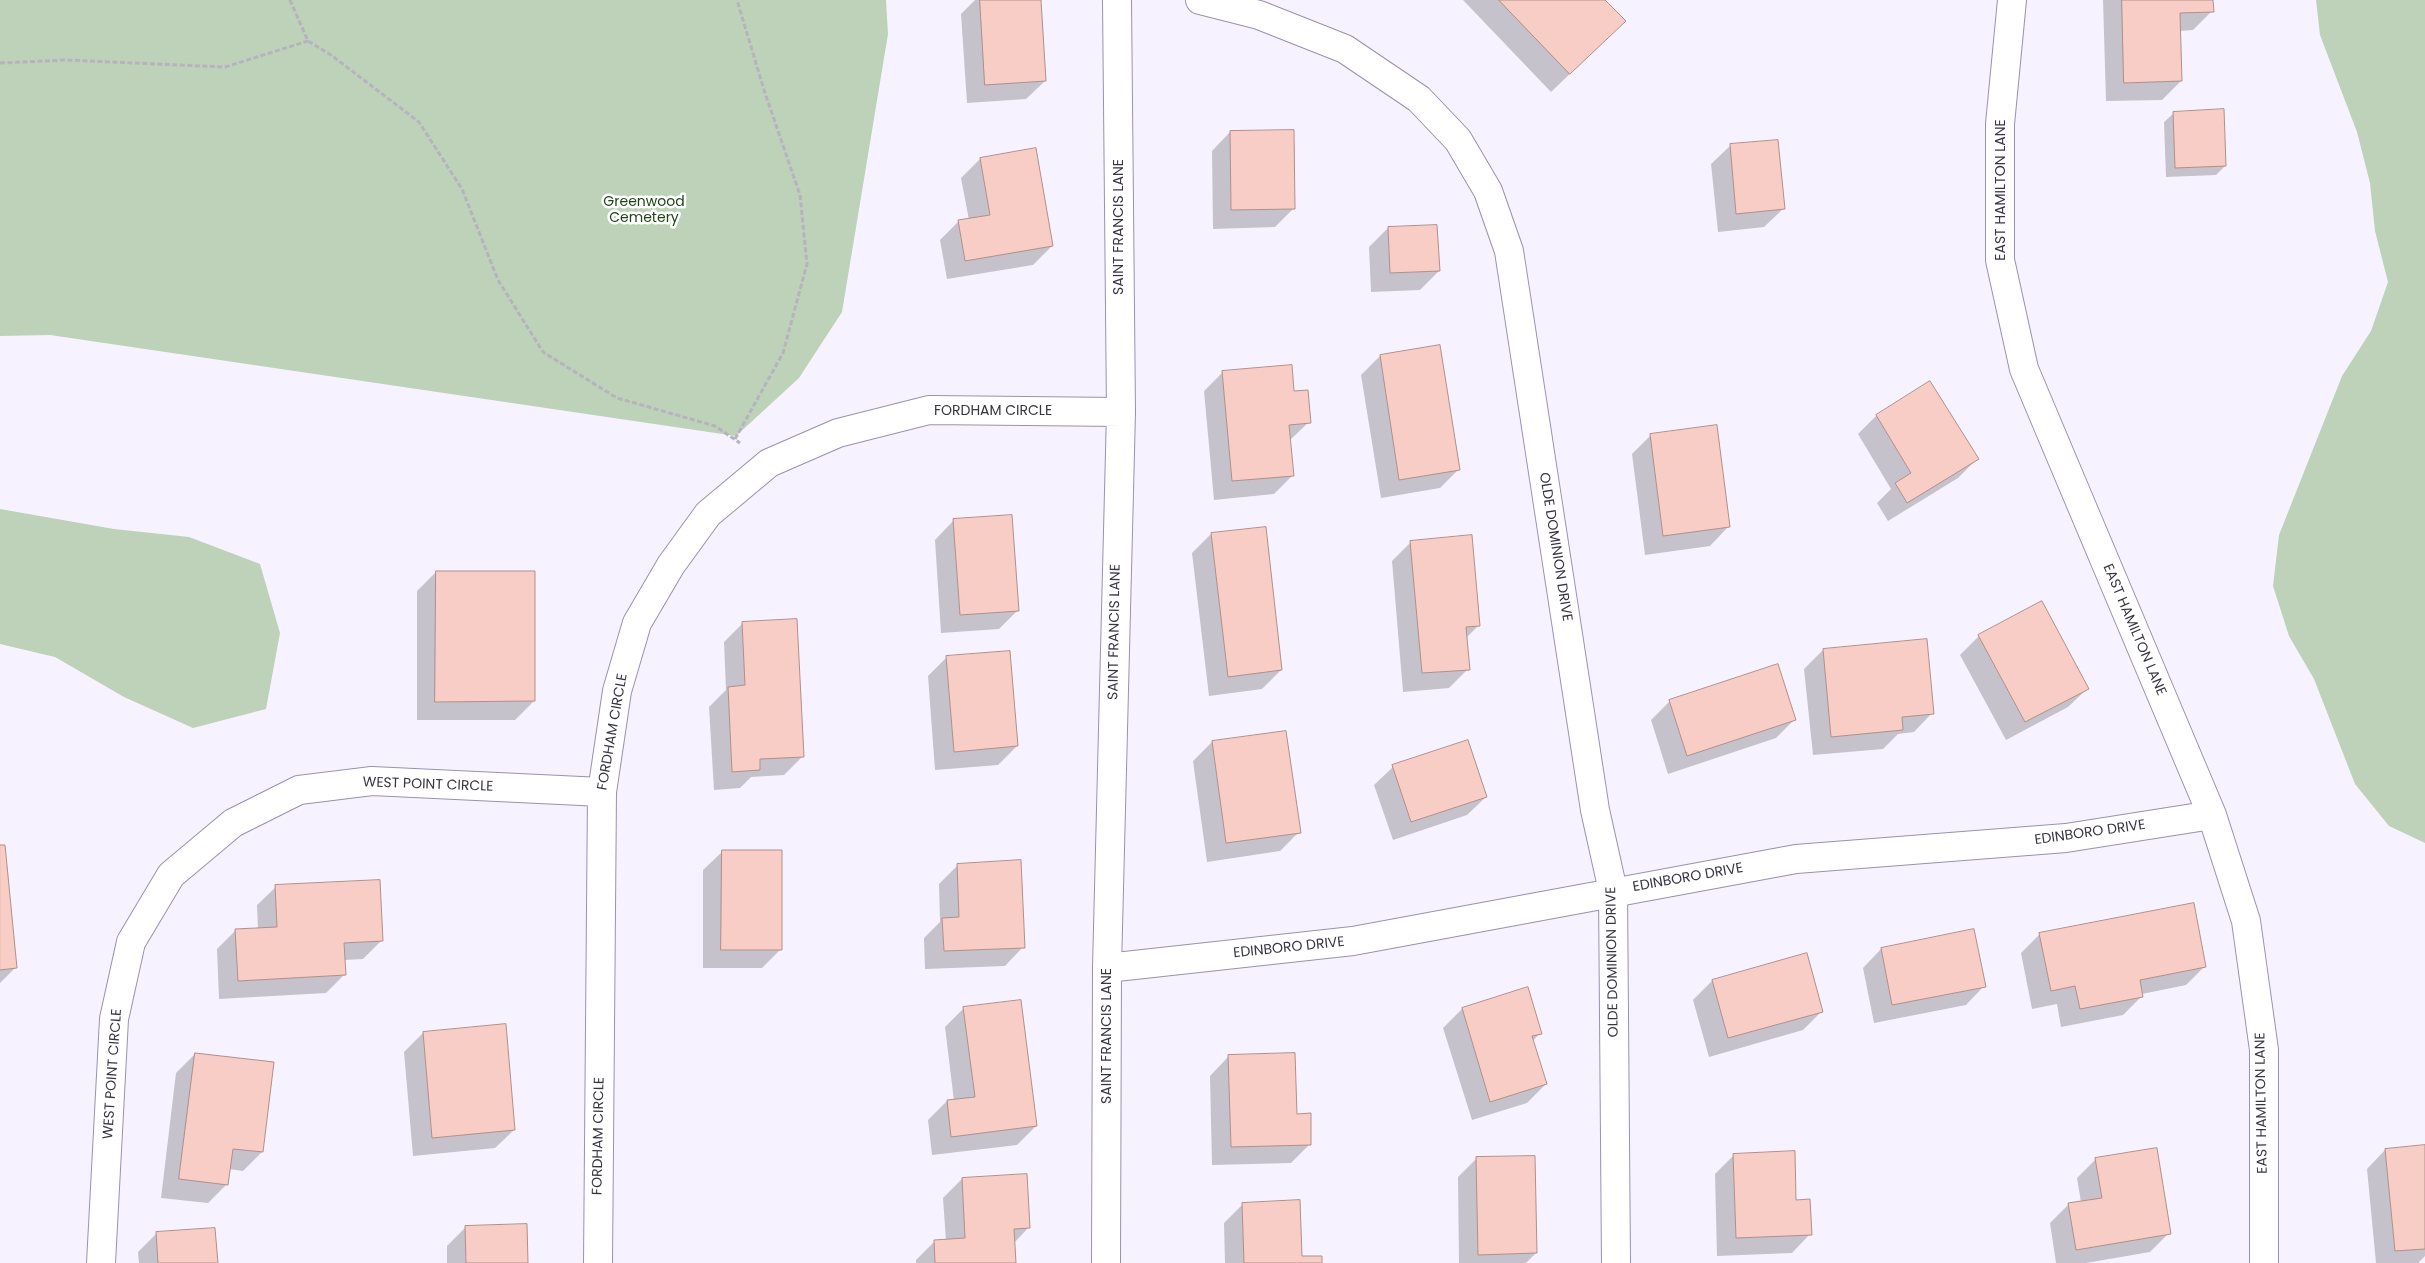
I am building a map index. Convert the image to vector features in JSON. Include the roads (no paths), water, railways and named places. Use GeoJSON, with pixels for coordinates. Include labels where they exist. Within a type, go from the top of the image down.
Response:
{"type":"FeatureCollection","features":[{"type":"Feature","properties":{"kind":"street","name":"SAINT FRANCIS LANE"},"geometry":{"type":"LineString","coordinates":[[1106,1263],[1108,968],[1121,412],[1117,0]]}},
{"type":"Feature","properties":{"kind":"street","name":"OLDE DOMINION DRIVE"},"geometry":{"type":"LineString","coordinates":[[1200,0],[1259,15],[1345,49],[1418,99],[1458,140],[1488,191],[1509,251],[1595,810],[1613,891],[1616,1263]]}},
{"type":"Feature","properties":{"kind":"street","name":"EAST HAMILTON LANE"},"geometry":{"type":"LineString","coordinates":[[2012,0],[2000,124],[2000,260],[2024,369],[2212,815],[2246,921],[2264,1050],[2264,1263]]}},
{"type":"Feature","properties":{"kind":"street","name":"FORDHAM CIRCLE"},"geometry":{"type":"LineString","coordinates":[[598,1263],[602,792],[617,691],[637,623],[671,565],[708,514],[769,463],[838,433],[929,410],[1121,412]]}},
{"type":"Feature","properties":{"kind":"street","name":"WEST POINT CIRCLE"},"geometry":{"type":"LineString","coordinates":[[100,1263],[114,1018],[131,942],[171,875],[233,823],[299,790],[372,781],[602,792]]}},
{"type":"Feature","properties":{"kind":"street","name":"EDINBORO DRIVE"},"geometry":{"type":"LineString","coordinates":[[1108,968],[1353,941],[1613,891],[1796,859],[2066,838],[2212,815]]}},
{"type":"Feature","properties":{"kind":"park label","name":"Greenwood Cemetery"},"geometry":{"type":"Point","coordinates":[644,210]}}]}
